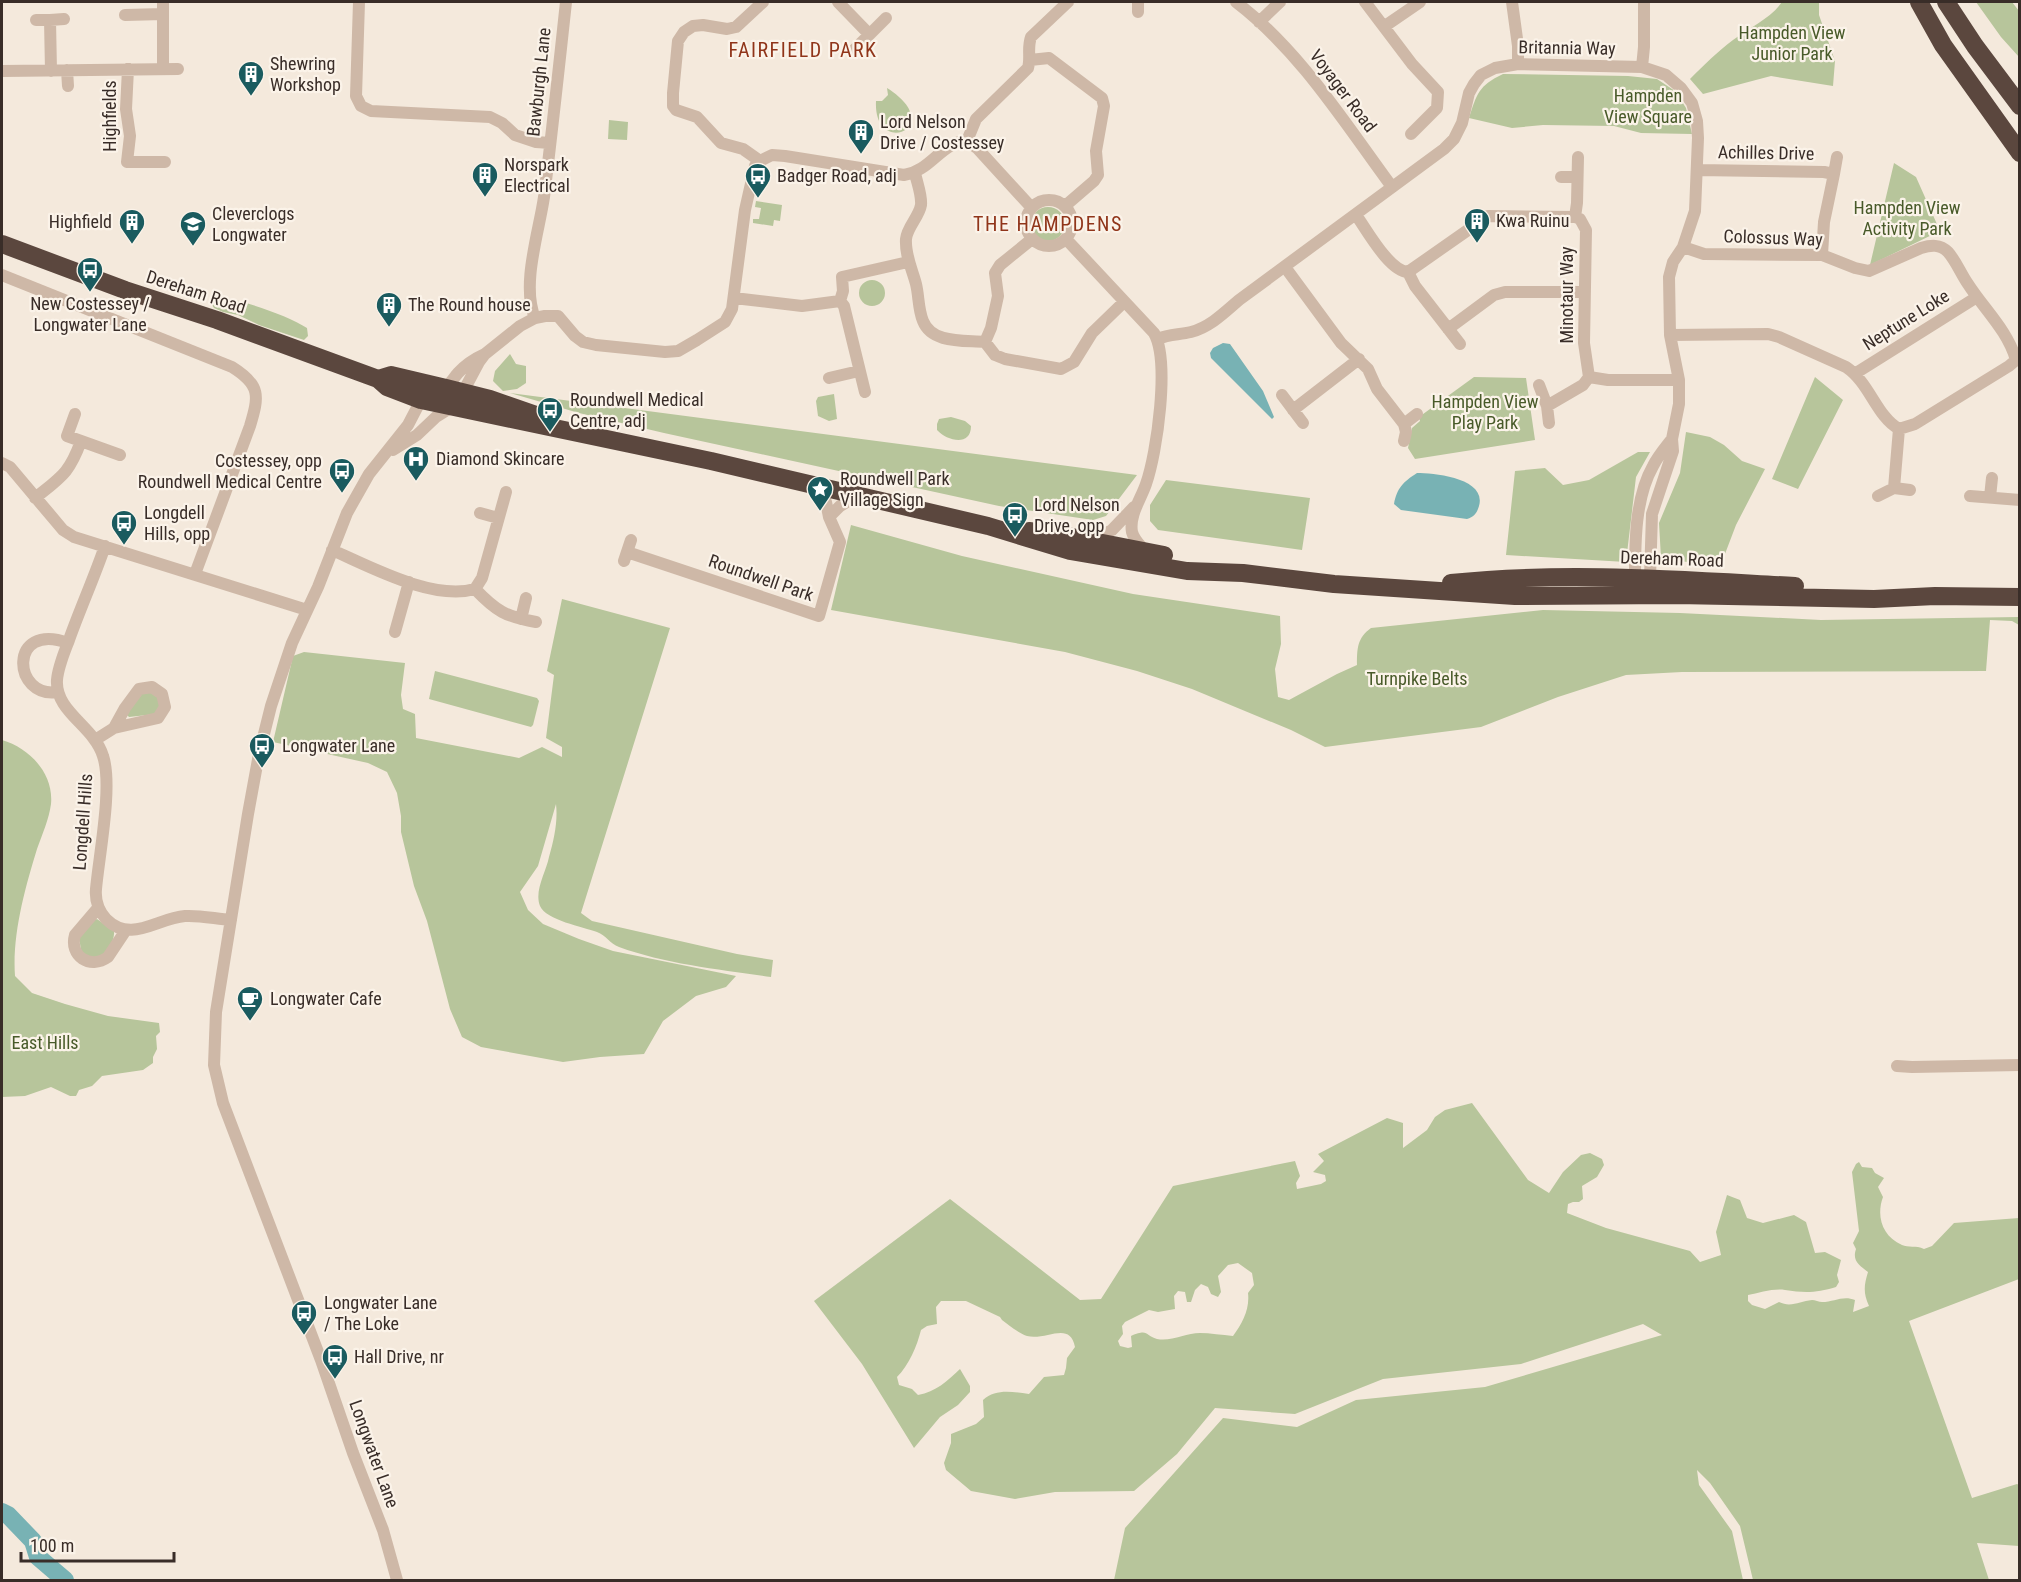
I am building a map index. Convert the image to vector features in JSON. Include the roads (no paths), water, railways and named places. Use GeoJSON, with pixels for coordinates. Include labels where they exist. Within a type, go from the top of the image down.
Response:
{"type":"FeatureCollection","features":[{"type":"Feature","properties":{"kind":"highway"},"geometry":{"type":"LineString","coordinates":[[1919,2],[1943,45],[2019,153]]}},
{"type":"Feature","properties":{"kind":"highway"},"geometry":{"type":"LineString","coordinates":[[1926,2],[1982,87],[2019,135]]}},
{"type":"Feature","properties":{"kind":"highway"},"geometry":{"type":"LineString","coordinates":[[1946,2],[2019,106]]}},
{"type":"Feature","properties":{"kind":"highway"},"geometry":{"type":"LineString","coordinates":[[1954,2],[2019,90]]}},
{"type":"Feature","properties":{"kind":"highway","name":"Dereham Road"},"geometry":{"type":"LineString","coordinates":[[2,244],[125,291],[217,320],[378,379],[392,390],[421,400],[711,461],[988,526],[1091,555],[1187,571],[1242,573],[1334,584],[1515,596],[1643,595],[1874,599],[1935,596],[2019,597]]}},
{"type":"Feature","properties":{"kind":"highway","name":"Dereham Road"},"geometry":{"type":"LineString","coordinates":[[378,379],[391,375],[490,399],[608,440]]}},
{"type":"Feature","properties":{"kind":"highway"},"geometry":{"type":"LineString","coordinates":[[452,407],[455,390]]}},
{"type":"Feature","properties":{"kind":"highway","name":"Dereham Road"},"geometry":{"type":"LineString","coordinates":[[988,526],[1051,533],[1242,573]]}},
{"type":"Feature","properties":{"kind":"highway","name":"Dereham Road"},"geometry":{"type":"LineString","coordinates":[[1408,588],[1516,577],[1643,578],[1874,590],[1935,596]]}},
{"type":"Feature","properties":{"kind":"highway"},"geometry":{"type":"LineString","coordinates":[[1643,578],[1643,595]]}},
{"type":"Feature","properties":{"kind":"street"},"geometry":{"type":"LineString","coordinates":[[359,2],[357,96],[361,106],[371,111],[490,117],[502,123],[515,135],[536,142],[550,143]]}},
{"type":"Feature","properties":{"kind":"street","name":"Bawburgh Lane"},"geometry":{"type":"LineString","coordinates":[[535,318],[531,306],[530,286],[550,143],[566,2]]}},
{"type":"Feature","properties":{"kind":"street"},"geometry":{"type":"LineString","coordinates":[[760,161],[743,149],[721,143],[697,117],[668,108],[678,41],[684,32],[693,26],[703,25],[728,29],[736,27],[764,2]]}},
{"type":"Feature","properties":{"kind":"street"},"geometry":{"type":"LineString","coordinates":[[838,2],[869,34]]}},
{"type":"Feature","properties":{"kind":"street"},"geometry":{"type":"LineString","coordinates":[[967,141],[976,119],[1028,68],[1030,60],[1028,44],[1031,38],[1068,2]]}},
{"type":"Feature","properties":{"kind":"street","name":"Voyager Road"},"geometry":{"type":"LineString","coordinates":[[1236,2],[1304,68],[1392,187]]}},
{"type":"Feature","properties":{"kind":"street"},"geometry":{"type":"LineString","coordinates":[[1259,22],[1280,2]]}},
{"type":"Feature","properties":{"kind":"street"},"geometry":{"type":"LineString","coordinates":[[1365,2],[1412,64],[1438,92],[1437,108],[1412,134]]}},
{"type":"Feature","properties":{"kind":"street"},"geometry":{"type":"LineString","coordinates":[[1385,26],[1420,2]]}},
{"type":"Feature","properties":{"kind":"street"},"geometry":{"type":"LineString","coordinates":[[1512,2],[1518,64]]}},
{"type":"Feature","properties":{"kind":"street"},"geometry":{"type":"LineString","coordinates":[[1642,67],[1644,2]]}},
{"type":"Feature","properties":{"kind":"street"},"geometry":{"type":"LineString","coordinates":[[126,15],[163,8],[163,69]]}},
{"type":"Feature","properties":{"kind":"street"},"geometry":{"type":"LineString","coordinates":[[853,51],[886,18]]}},
{"type":"Feature","properties":{"kind":"street"},"geometry":{"type":"LineString","coordinates":[[36,20],[64,19]]}},
{"type":"Feature","properties":{"kind":"street"},"geometry":{"type":"LineString","coordinates":[[50,20],[51,71]]}},
{"type":"Feature","properties":{"kind":"street"},"geometry":{"type":"LineString","coordinates":[[1030,60],[1049,58],[1102,98],[1104,106],[1096,151],[1098,175],[1095,181],[1065,206]]}},
{"type":"Feature","properties":{"kind":"street","name":"Britannia Way"},"geometry":{"type":"LineString","coordinates":[[1158,339],[1169,334],[1193,332],[1211,324],[1239,300],[1444,149],[1454,139],[1462,123],[1469,93],[1481,75],[1495,68],[1518,64],[1642,67],[1666,75],[1681,88],[1692,103],[1697,121],[1697,170],[1695,211],[1683,247],[1673,262],[1669,277],[1670,335],[1679,380],[1679,404],[1672,439],[1652,467],[1641,501],[1637,533],[1643,578]]}},
{"type":"Feature","properties":{"kind":"street","name":"Highfields"},"geometry":{"type":"LineString","coordinates":[[128,69],[126,109],[130,136],[122,162],[165,162]]}},
{"type":"Feature","properties":{"kind":"street"},"geometry":{"type":"LineString","coordinates":[[2,71],[178,69]]}},
{"type":"Feature","properties":{"kind":"street"},"geometry":{"type":"LineString","coordinates":[[67,70],[68,87]]}},
{"type":"Feature","properties":{"kind":"street"},"geometry":{"type":"LineString","coordinates":[[455,390],[459,371],[520,326],[535,318],[558,316],[583,342],[672,352],[688,346],[724,322],[732,309],[745,210],[755,166],[772,155],[904,174],[915,173],[924,168],[952,144],[967,141],[977,148],[1031,207]]}},
{"type":"Feature","properties":{"kind":"street","name":"Minotaur Way"},"geometry":{"type":"LineString","coordinates":[[1578,157],[1575,217],[1580,219],[1586,230],[1584,343],[1589,377]]}},
{"type":"Feature","properties":{"kind":"street","name":"Achilles Drive"},"geometry":{"type":"LineString","coordinates":[[1822,255],[1824,222],[1837,157]]}},
{"type":"Feature","properties":{"kind":"street","name":"Achilles Drive"},"geometry":{"type":"LineString","coordinates":[[1697,170],[1833,174]]}},
{"type":"Feature","properties":{"kind":"street"},"geometry":{"type":"LineString","coordinates":[[915,173],[921,202],[906,236],[908,262],[916,284],[922,319],[934,334],[944,339],[985,342],[995,355],[1061,369],[1074,362],[1092,333],[1124,302]]}},
{"type":"Feature","properties":{"kind":"street"},"geometry":{"type":"LineString","coordinates":[[1561,177],[1577,177]]}},
{"type":"Feature","properties":{"kind":"street"},"geometry":{"type":"LineString","coordinates":[[1042,200],[1055,200],[1065,206],[1071,216],[1071,229],[1066,239],[1055,245],[1042,245],[1032,239],[1026,229],[1026,217],[1031,207],[1042,200]]}},
{"type":"Feature","properties":{"kind":"street"},"geometry":{"type":"LineString","coordinates":[[1356,215],[1392,264],[1403,272],[1408,272],[1488,216],[1575,217]]}},
{"type":"Feature","properties":{"kind":"street"},"geometry":{"type":"LineString","coordinates":[[985,342],[991,328],[998,296],[994,273],[1032,239]]}},
{"type":"Feature","properties":{"kind":"street"},"geometry":{"type":"LineString","coordinates":[[1066,239],[1158,339],[1162,369],[1154,452],[1132,521],[1132,532],[1135,539],[1145,551]]}},
{"type":"Feature","properties":{"kind":"street","name":"Colossus Way"},"geometry":{"type":"LineString","coordinates":[[1683,247],[1704,254],[1822,255],[1869,271],[1930,245],[1939,246],[1948,252],[1999,326],[2018,361],[1915,424],[1899,429]]}},
{"type":"Feature","properties":{"kind":"street"},"geometry":{"type":"LineString","coordinates":[[840,301],[843,291],[842,277],[908,262]]}},
{"type":"Feature","properties":{"kind":"street"},"geometry":{"type":"LineString","coordinates":[[1285,267],[1341,343],[1368,369],[1377,389],[1404,424],[1406,432],[1404,441]]}},
{"type":"Feature","properties":{"kind":"street"},"geometry":{"type":"LineString","coordinates":[[1408,272],[1415,286],[1460,345]]}},
{"type":"Feature","properties":{"kind":"street"},"geometry":{"type":"LineString","coordinates":[[2,275],[232,367],[245,375],[254,386],[257,402],[250,426],[195,574]]}},
{"type":"Feature","properties":{"kind":"street"},"geometry":{"type":"LineString","coordinates":[[1448,329],[1494,295],[1505,292],[1584,292]]}},
{"type":"Feature","properties":{"kind":"street","name":"Neptune Loke"},"geometry":{"type":"LineString","coordinates":[[1856,373],[1977,297]]}},
{"type":"Feature","properties":{"kind":"street"},"geometry":{"type":"LineString","coordinates":[[734,298],[802,306],[840,301]]}},
{"type":"Feature","properties":{"kind":"street"},"geometry":{"type":"LineString","coordinates":[[840,301],[844,306],[865,392]]}},
{"type":"Feature","properties":{"kind":"street"},"geometry":{"type":"LineString","coordinates":[[1670,335],[1768,333],[1856,373],[1889,424],[1899,429],[1894,488]]}},
{"type":"Feature","properties":{"kind":"street"},"geometry":{"type":"LineString","coordinates":[[421,400],[455,390],[485,354]]}},
{"type":"Feature","properties":{"kind":"street"},"geometry":{"type":"LineString","coordinates":[[1293,410],[1352,367],[1359,359]]}},
{"type":"Feature","properties":{"kind":"street"},"geometry":{"type":"LineString","coordinates":[[829,378],[859,371]]}},
{"type":"Feature","properties":{"kind":"street"},"geometry":{"type":"LineString","coordinates":[[1547,406],[1583,385],[1589,377],[1618,380],[1679,380]]}},
{"type":"Feature","properties":{"kind":"street"},"geometry":{"type":"LineString","coordinates":[[1539,385],[1547,406],[1549,423]]}},
{"type":"Feature","properties":{"kind":"street"},"geometry":{"type":"LineString","coordinates":[[1282,395],[1303,423]]}},
{"type":"Feature","properties":{"kind":"street","name":"Longwater Lane"},"geometry":{"type":"LineString","coordinates":[[397,1581],[382,1530],[321,1360],[232,1128],[217,1082],[213,1057],[214,1031],[231,920],[262,738],[292,643],[351,505],[369,474],[412,420],[421,400]]}},
{"type":"Feature","properties":{"kind":"street","name":"Longwater Lane"},"geometry":{"type":"LineString","coordinates":[[387,454],[417,435],[436,417],[452,407]]}},
{"type":"Feature","properties":{"kind":"street"},"geometry":{"type":"LineString","coordinates":[[75,414],[67,436],[120,455]]}},
{"type":"Feature","properties":{"kind":"street"},"geometry":{"type":"LineString","coordinates":[[1404,424],[1417,414]]}},
{"type":"Feature","properties":{"kind":"street"},"geometry":{"type":"LineString","coordinates":[[35,498],[64,475],[73,463],[81,441]]}},
{"type":"Feature","properties":{"kind":"street"},"geometry":{"type":"LineString","coordinates":[[2,463],[10,467],[63,530],[74,537],[308,610]]}},
{"type":"Feature","properties":{"kind":"street"},"geometry":{"type":"LineString","coordinates":[[1990,497],[1992,478]]}},
{"type":"Feature","properties":{"kind":"street","name":"Roundwell Park"},"geometry":{"type":"LineString","coordinates":[[627,551],[819,616],[840,542],[829,517],[826,502],[815,487]]}},
{"type":"Feature","properties":{"kind":"street"},"geometry":{"type":"LineString","coordinates":[[1878,496],[1894,488],[1910,490]]}},
{"type":"Feature","properties":{"kind":"street"},"geometry":{"type":"LineString","coordinates":[[332,550],[409,582],[446,592],[465,592],[475,589],[482,578],[506,492]]}},
{"type":"Feature","properties":{"kind":"street"},"geometry":{"type":"LineString","coordinates":[[829,517],[840,506],[857,496]]}},
{"type":"Feature","properties":{"kind":"street"},"geometry":{"type":"LineString","coordinates":[[1970,496],[2019,500]]}},
{"type":"Feature","properties":{"kind":"street"},"geometry":{"type":"LineString","coordinates":[[1091,541],[1112,530],[1137,504]]}},
{"type":"Feature","properties":{"kind":"street"},"geometry":{"type":"LineString","coordinates":[[480,513],[498,518]]}},
{"type":"Feature","properties":{"kind":"street"},"geometry":{"type":"LineString","coordinates":[[68,643],[56,639],[39,640],[28,646],[22,665],[27,680],[42,690],[58,692],[57,680],[68,643],[105,546]]}},
{"type":"Feature","properties":{"kind":"street"},"geometry":{"type":"LineString","coordinates":[[395,632],[409,582]]}},
{"type":"Feature","properties":{"kind":"street"},"geometry":{"type":"LineString","coordinates":[[475,589],[497,611],[536,622]]}},
{"type":"Feature","properties":{"kind":"street"},"geometry":{"type":"LineString","coordinates":[[520,619],[526,598]]}},
{"type":"Feature","properties":{"kind":"street","name":"Longdell Hills"},"geometry":{"type":"LineString","coordinates":[[58,692],[64,706],[81,722],[103,755],[106,783],[96,889],[98,908]]}},
{"type":"Feature","properties":{"kind":"street"},"geometry":{"type":"LineString","coordinates":[[95,740],[114,729]]}},
{"type":"Feature","properties":{"kind":"street"},"geometry":{"type":"LineString","coordinates":[[126,930],[108,957],[103,960],[93,963],[83,959],[75,951],[75,934],[98,908],[112,924],[126,930],[142,929],[184,916],[231,920]]}},
{"type":"Feature","properties":{"kind":"street"},"geometry":{"type":"LineString","coordinates":[[1897,1066],[2019,1065]]}},
{"type":"Feature","properties":{"kind":"water"},"geometry":{"type":"Polygon","coordinates":[[[1223,343],[1230,344],[1263,391],[1274,417],[1272,419],[1211,358],[1210,353],[1213,348],[1223,343]]]}},
{"type":"Feature","properties":{"kind":"water"},"geometry":{"type":"Polygon","coordinates":[[[1417,473],[1446,476],[1467,483],[1475,489],[1479,497],[1476,513],[1467,519],[1401,510],[1394,504],[1397,494],[1404,483],[1417,473]]]}},
{"type":"Feature","properties":{"kind":"waterway"},"geometry":{"type":"LineString","coordinates":[[2,1512],[8,1515],[33,1541],[38,1557],[65,1580]]}},
{"type":"Feature","properties":{"kind":"place","name":"Shewring Workshop"},"geometry":{"type":"Point","coordinates":[251,97]}},
{"type":"Feature","properties":{"kind":"place","name":"Lord Nelson Drive / Costessey"},"geometry":{"type":"Point","coordinates":[861,155]}},
{"type":"Feature","properties":{"kind":"place","name":"Norspark Electrical"},"geometry":{"type":"Point","coordinates":[485,198]}},
{"type":"Feature","properties":{"kind":"place","name":"Badger Road, adj"},"geometry":{"type":"Point","coordinates":[758,199]}},
{"type":"Feature","properties":{"kind":"place","name":"Kwa Ruinu"},"geometry":{"type":"Point","coordinates":[1477,244]}},
{"type":"Feature","properties":{"kind":"place","name":"Highfield"},"geometry":{"type":"Point","coordinates":[132,245]}},
{"type":"Feature","properties":{"kind":"place","name":"Cleverclogs Longwater"},"geometry":{"type":"Point","coordinates":[193,247]}},
{"type":"Feature","properties":{"kind":"place","name":"New Costessey / Longwater Lane"},"geometry":{"type":"Point","coordinates":[90,293]}},
{"type":"Feature","properties":{"kind":"place","name":"The Round house"},"geometry":{"type":"Point","coordinates":[389,328]}},
{"type":"Feature","properties":{"kind":"place","name":"Roundwell Medical Centre, adj"},"geometry":{"type":"Point","coordinates":[550,433]}},
{"type":"Feature","properties":{"kind":"place","name":"Diamond Skincare"},"geometry":{"type":"Point","coordinates":[416,482]}},
{"type":"Feature","properties":{"kind":"place","name":"Costessey, opp Roundwell Medical Centre"},"geometry":{"type":"Point","coordinates":[342,494]}},
{"type":"Feature","properties":{"kind":"place","name":"Roundwell Park Village Sign"},"geometry":{"type":"Point","coordinates":[820,512]}},
{"type":"Feature","properties":{"kind":"place","name":"Lord Nelson Drive, opp"},"geometry":{"type":"Point","coordinates":[1015,538]}},
{"type":"Feature","properties":{"kind":"place","name":"Longdell Hills, opp"},"geometry":{"type":"Point","coordinates":[124,546]}},
{"type":"Feature","properties":{"kind":"place","name":"Longwater Lane"},"geometry":{"type":"Point","coordinates":[262,769]}},
{"type":"Feature","properties":{"kind":"place","name":"Longwater Cafe"},"geometry":{"type":"Point","coordinates":[250,1022]}},
{"type":"Feature","properties":{"kind":"place","name":"Longwater Lane / The Loke"},"geometry":{"type":"Point","coordinates":[304,1336]}},
{"type":"Feature","properties":{"kind":"place","name":"Hall Drive, nr"},"geometry":{"type":"Point","coordinates":[335,1380]}},
{"type":"Feature","properties":{"kind":"district","name":"FAIRFIELD PARK"},"geometry":{"type":"Point","coordinates":[803,50]}},
{"type":"Feature","properties":{"kind":"district","name":"THE HAMPDENS"},"geometry":{"type":"Point","coordinates":[1048,224]}},
{"type":"Feature","properties":{"kind":"park label","name":"Hampden View Junior Park"},"geometry":{"type":"Point","coordinates":[1792,43]}},
{"type":"Feature","properties":{"kind":"park label","name":"Hampden View Square"},"geometry":{"type":"Point","coordinates":[1648,106]}},
{"type":"Feature","properties":{"kind":"park label","name":"Hampden View Activity Park"},"geometry":{"type":"Point","coordinates":[1907,218]}},
{"type":"Feature","properties":{"kind":"park label","name":"Hampden View Play Park"},"geometry":{"type":"Point","coordinates":[1485,412]}},
{"type":"Feature","properties":{"kind":"park label","name":"Turnpike Belts"},"geometry":{"type":"Point","coordinates":[1417,679]}},
{"type":"Feature","properties":{"kind":"park label","name":"East Hills"},"geometry":{"type":"Point","coordinates":[45,1043]}}]}
